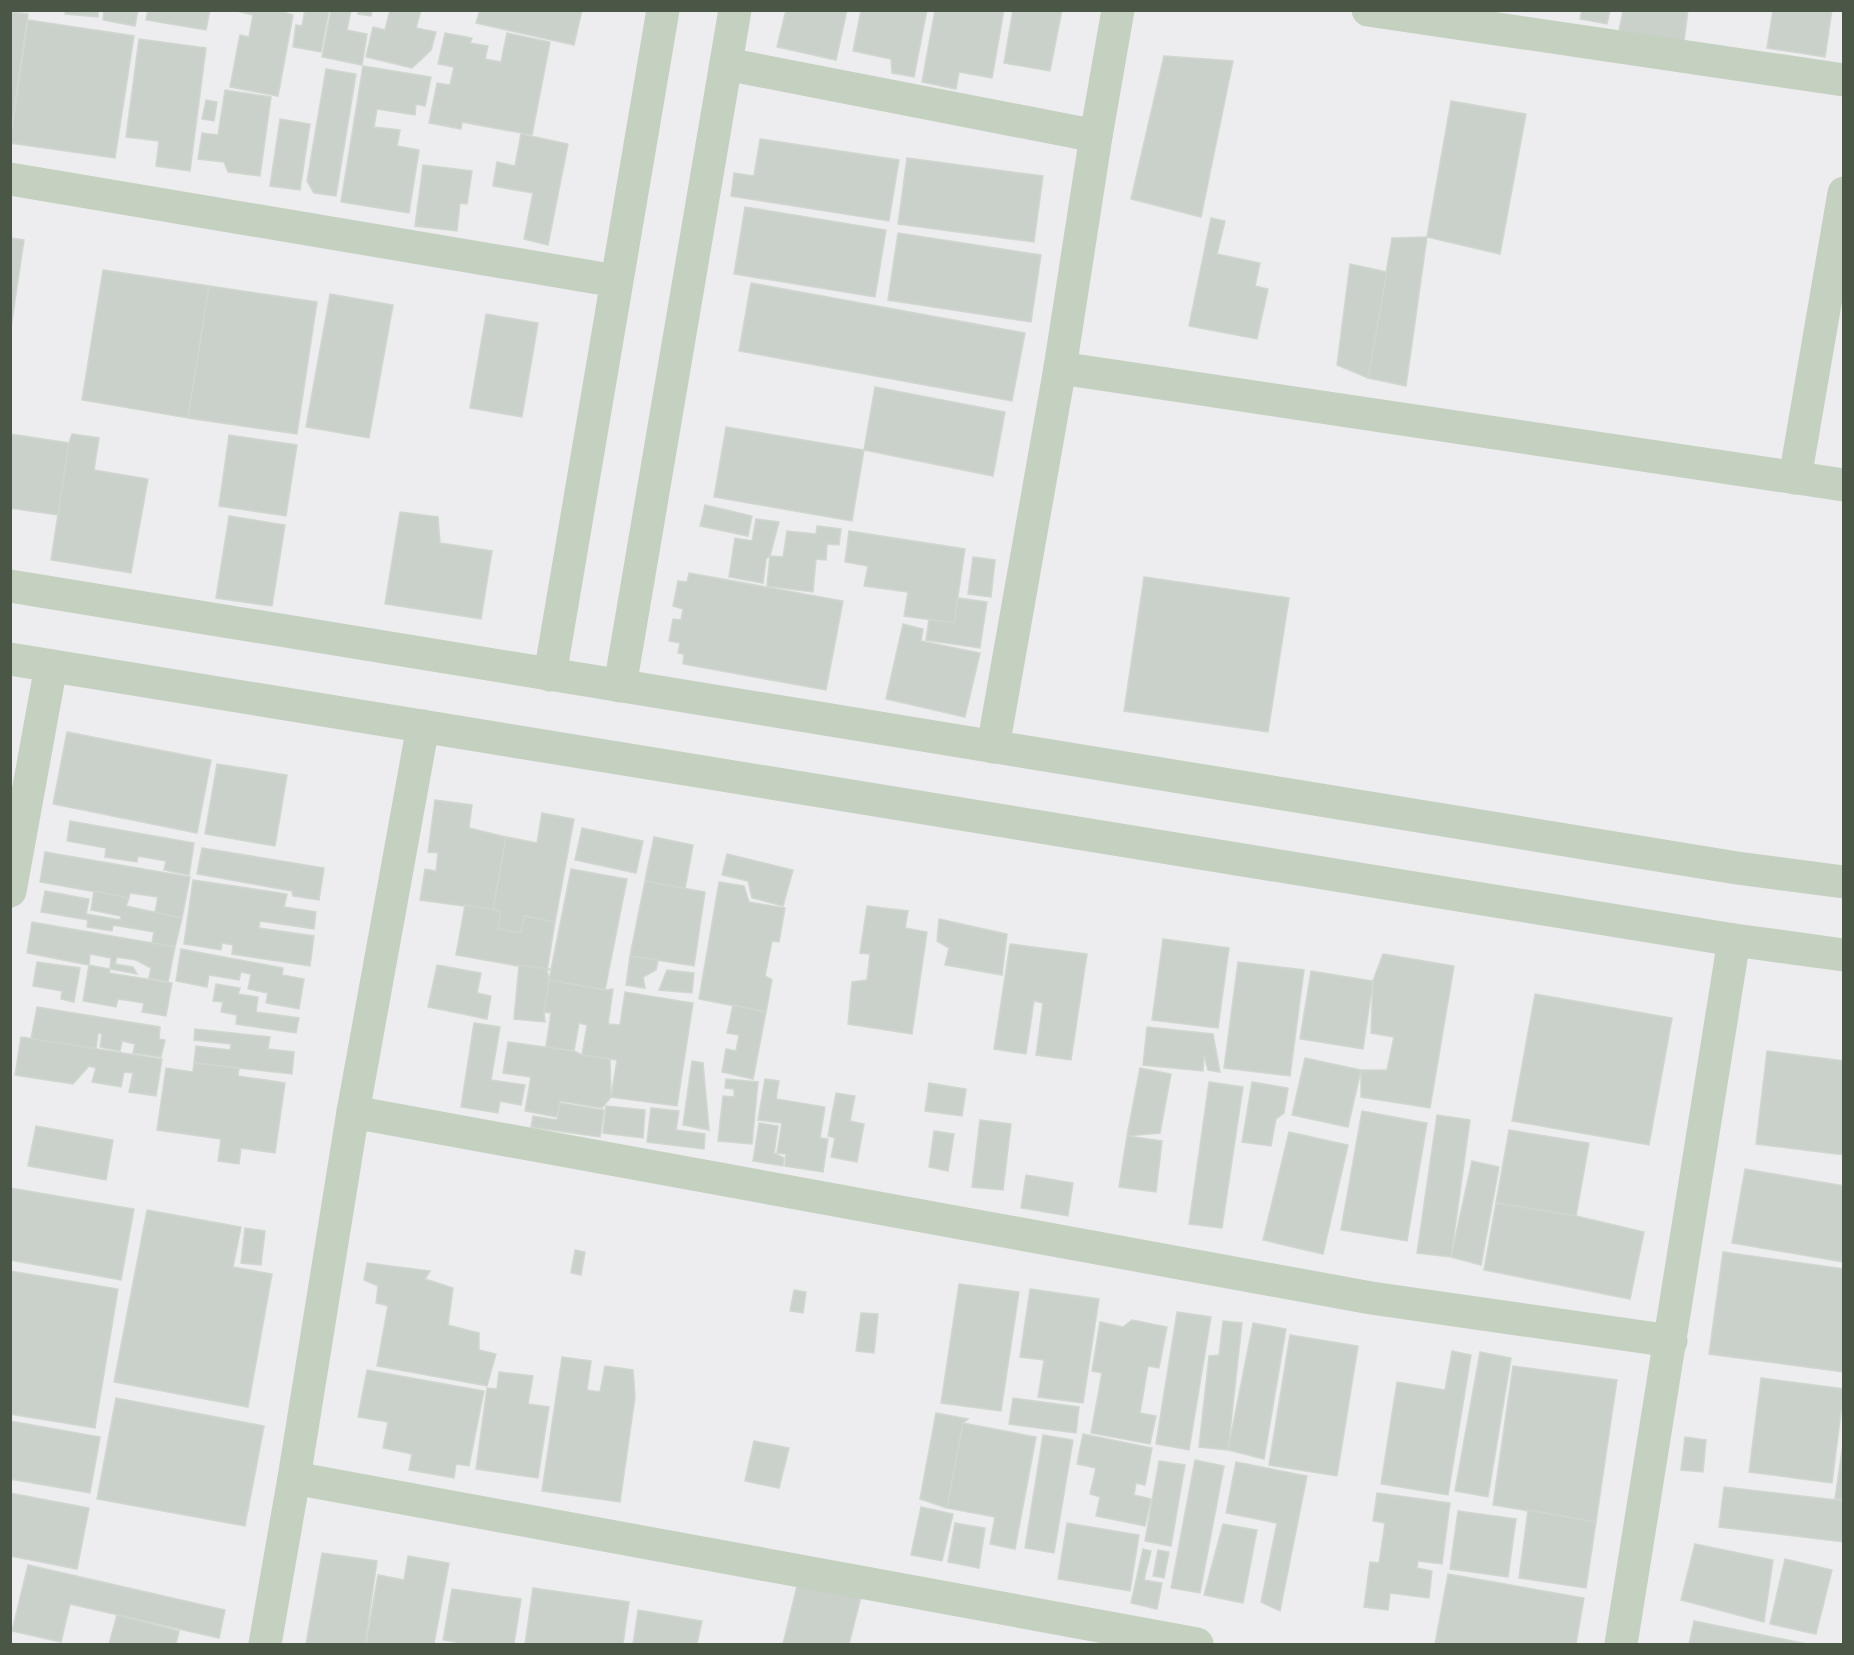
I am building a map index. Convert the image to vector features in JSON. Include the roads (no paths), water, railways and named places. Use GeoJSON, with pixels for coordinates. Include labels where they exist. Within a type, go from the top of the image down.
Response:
{"type":"FeatureCollection","features":[{"type":"Feature","properties":{"kind":"street"},"geometry":{"type":"LineString","coordinates":[[550,675],[663,10]]}},
{"type":"Feature","properties":{"kind":"street"},"geometry":{"type":"LineString","coordinates":[[620,686],[735,10]]}},
{"type":"Feature","properties":{"kind":"street"},"geometry":{"type":"LineString","coordinates":[[993,747],[1060,368],[1118,10]]}},
{"type":"Feature","properties":{"kind":"street"},"geometry":{"type":"LineString","coordinates":[[1368,10],[1844,80]]}},
{"type":"Feature","properties":{"kind":"street"},"geometry":{"type":"LineString","coordinates":[[726,64],[1096,136]]}},
{"type":"Feature","properties":{"kind":"street"},"geometry":{"type":"LineString","coordinates":[[10,179],[616,281]]}},
{"type":"Feature","properties":{"kind":"street"},"geometry":{"type":"LineString","coordinates":[[1794,478],[1844,193]]}},
{"type":"Feature","properties":{"kind":"street"},"geometry":{"type":"LineString","coordinates":[[1060,368],[1844,485]]}},
{"type":"Feature","properties":{"kind":"street"},"geometry":{"type":"LineString","coordinates":[[10,586],[1737,868],[1844,882]]}},
{"type":"Feature","properties":{"kind":"street"},"geometry":{"type":"LineString","coordinates":[[10,659],[1734,940],[1844,955]]}},
{"type":"Feature","properties":{"kind":"street"},"geometry":{"type":"LineString","coordinates":[[10,891],[51,666]]}},
{"type":"Feature","properties":{"kind":"street"},"geometry":{"type":"LineString","coordinates":[[265,1644],[353,1112],[423,726]]}},
{"type":"Feature","properties":{"kind":"street"},"geometry":{"type":"LineString","coordinates":[[1621,1644],[1734,940]]}},
{"type":"Feature","properties":{"kind":"street"},"geometry":{"type":"LineString","coordinates":[[353,1112],[1371,1298],[1671,1341]]}},
{"type":"Feature","properties":{"kind":"street"},"geometry":{"type":"LineString","coordinates":[[294,1478],[1197,1644]]}}]}
